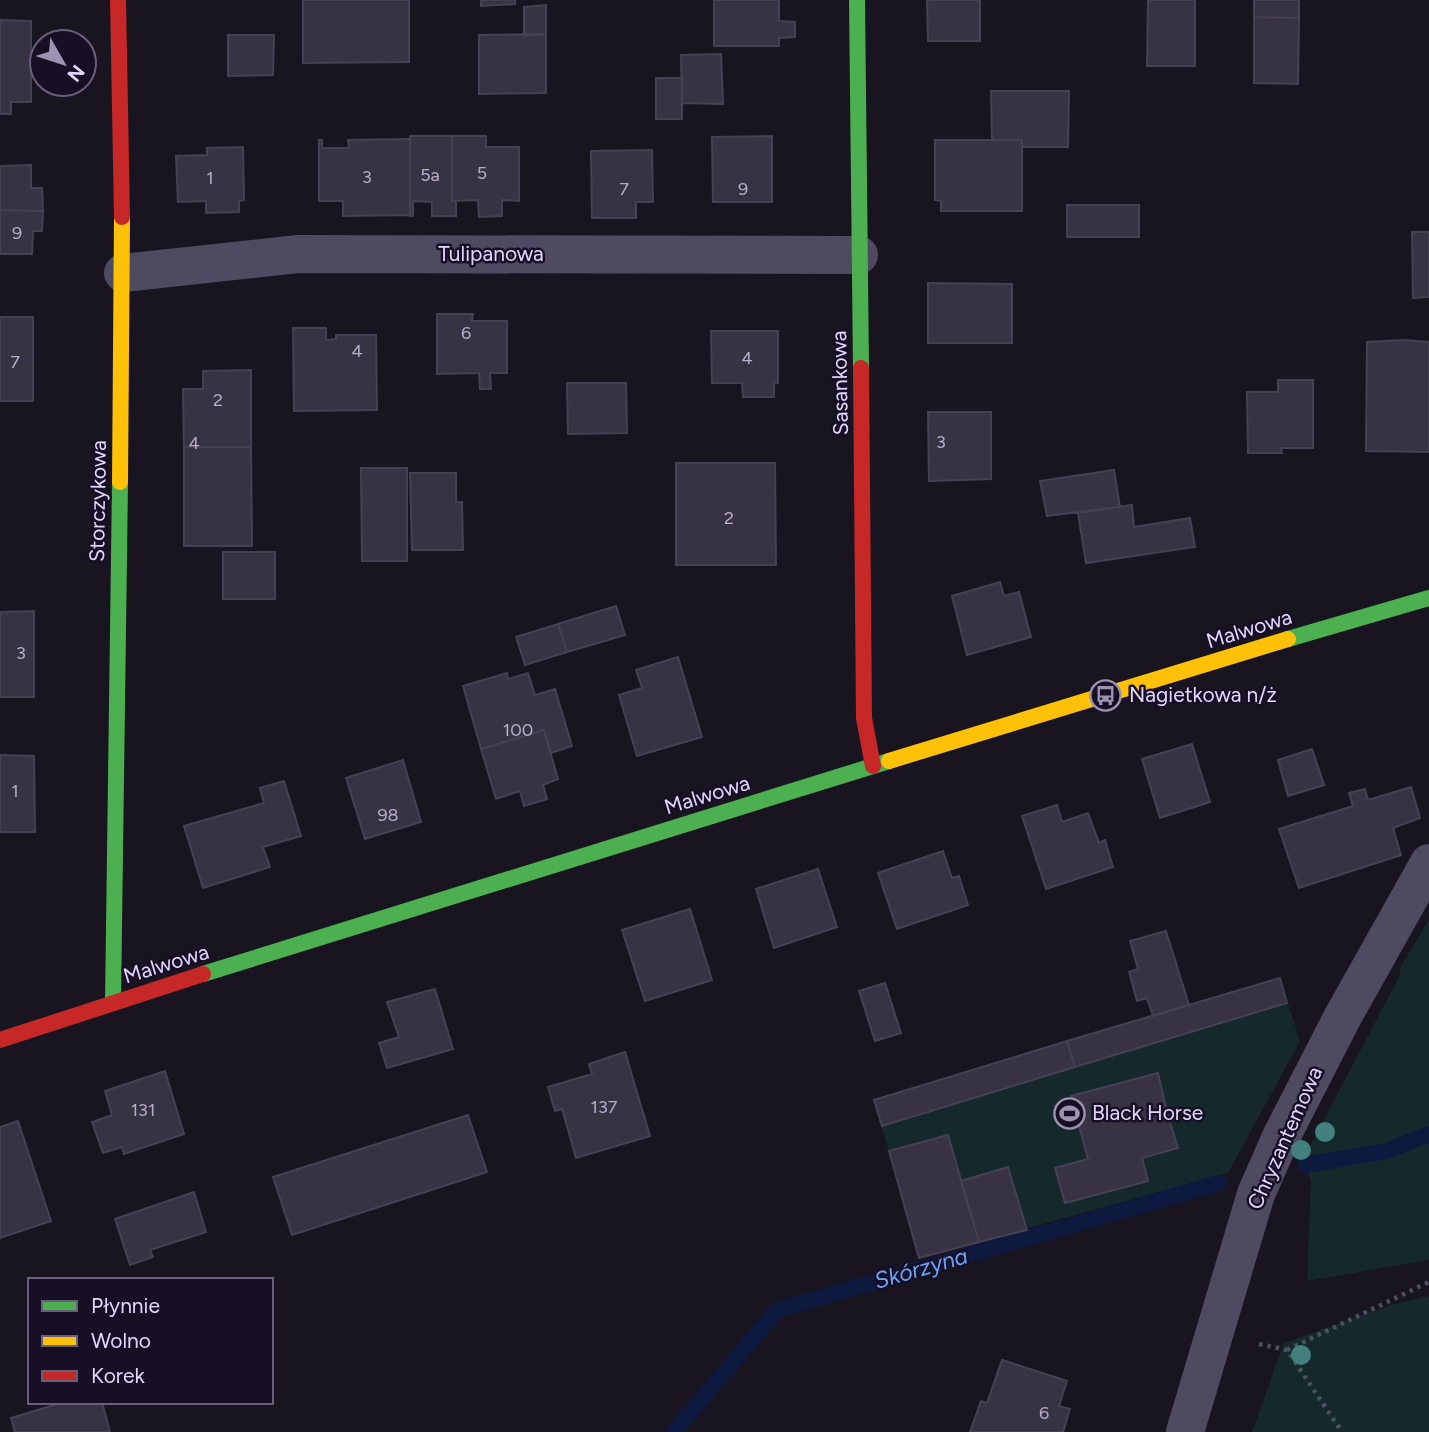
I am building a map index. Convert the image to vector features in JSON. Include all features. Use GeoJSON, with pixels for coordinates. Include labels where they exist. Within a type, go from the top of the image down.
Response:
{"type":"FeatureCollection","features":[{"type":"Feature","properties":{"kind":"street","name":"Storczykowa"},"geometry":{"type":"LineString","coordinates":[[113,1002],[123,273],[118,0]]}},
{"type":"Feature","properties":{"kind":"street","name":"Sasankowa"},"geometry":{"type":"LineString","coordinates":[[857,0],[864,718],[873,766]]}},
{"type":"Feature","properties":{"kind":"street","name":"Tulipanowa"},"geometry":{"type":"LineString","coordinates":[[123,273],[298,254],[859,255]]}},
{"type":"Feature","properties":{"kind":"street","name":"Malwowa"},"geometry":{"type":"LineString","coordinates":[[0,1040],[113,1002],[873,766],[1429,598]]}},
{"type":"Feature","properties":{"kind":"street","name":"Chryzantemowa"},"geometry":{"type":"LineString","coordinates":[[1185,1432],[1256,1194],[1281,1137],[1342,1018],[1429,863]]}},
{"type":"Feature","properties":{"kind":"path"},"geometry":{"type":"LineString","coordinates":[[1213,1334],[1287,1350],[1429,1282]]}},
{"type":"Feature","properties":{"kind":"path"},"geometry":{"type":"LineString","coordinates":[[1287,1350],[1342,1432]]}},
{"type":"Feature","properties":{"kind":"green space"},"geometry":{"type":"Polygon","coordinates":[[[1429,919],[1429,1260],[1307,1281],[1311,1180],[1305,1156],[1401,973],[1399,970],[1429,919]]]}},
{"type":"Feature","properties":{"kind":"green space","name":"Black Horse"},"geometry":{"type":"Polygon","coordinates":[[[1280,978],[1300,1041],[1228,1173],[919,1258],[874,1100],[1280,978]]]}},
{"type":"Feature","properties":{"kind":"green space"},"geometry":{"type":"Polygon","coordinates":[[[1429,1296],[1429,1432],[1252,1432],[1284,1343],[1391,1305],[1429,1296]]]}},
{"type":"Feature","properties":{"kind":"building"},"geometry":{"type":"Polygon","coordinates":[[[303,0],[409,0],[409,62],[303,63],[303,0]]]}},
{"type":"Feature","properties":{"kind":"building"},"geometry":{"type":"Polygon","coordinates":[[[481,0],[515,0],[515,4],[481,6],[481,0]]]}},
{"type":"Feature","properties":{"kind":"building"},"geometry":{"type":"Polygon","coordinates":[[[714,0],[779,0],[779,21],[795,22],[795,37],[779,38],[779,46],[714,46],[714,0]]]}},
{"type":"Feature","properties":{"kind":"building"},"geometry":{"type":"Polygon","coordinates":[[[927,0],[980,0],[980,41],[928,41],[927,0]]]}},
{"type":"Feature","properties":{"kind":"building"},"geometry":{"type":"Polygon","coordinates":[[[1148,0],[1195,0],[1195,66],[1147,66],[1148,0]]]}},
{"type":"Feature","properties":{"kind":"building"},"geometry":{"type":"Polygon","coordinates":[[[1254,0],[1299,0],[1299,18],[1254,17],[1254,0]]]}},
{"type":"Feature","properties":{"kind":"building"},"geometry":{"type":"Polygon","coordinates":[[[546,5],[546,34],[524,36],[524,7],[546,5]]]}},
{"type":"Feature","properties":{"kind":"building"},"geometry":{"type":"Polygon","coordinates":[[[1254,17],[1299,18],[1298,84],[1254,83],[1254,17]]]}},
{"type":"Feature","properties":{"kind":"building"},"geometry":{"type":"Polygon","coordinates":[[[0,20],[31,21],[31,28],[28,28],[28,98],[31,98],[31,102],[11,102],[11,114],[0,114],[0,20]]]}},
{"type":"Feature","properties":{"kind":"building"},"geometry":{"type":"Polygon","coordinates":[[[546,34],[546,93],[479,94],[479,35],[546,34]]]}},
{"type":"Feature","properties":{"kind":"building"},"geometry":{"type":"Polygon","coordinates":[[[228,35],[274,35],[273,75],[228,76],[228,35]]]}},
{"type":"Feature","properties":{"kind":"building"},"geometry":{"type":"Polygon","coordinates":[[[721,54],[723,104],[682,103],[681,55],[721,54]]]}},
{"type":"Feature","properties":{"kind":"building"},"geometry":{"type":"Polygon","coordinates":[[[656,78],[682,78],[682,119],[656,119],[656,78]]]}},
{"type":"Feature","properties":{"kind":"building"},"geometry":{"type":"Polygon","coordinates":[[[991,91],[1069,91],[1068,147],[1022,147],[1022,140],[992,140],[991,91]]]}},
{"type":"Feature","properties":{"kind":"building"},"geometry":{"type":"Polygon","coordinates":[[[410,136],[452,136],[452,201],[456,201],[456,216],[432,216],[432,202],[413,201],[413,216],[410,216],[410,136]]]}},
{"type":"Feature","properties":{"kind":"building"},"geometry":{"type":"Polygon","coordinates":[[[452,136],[486,136],[486,147],[519,147],[519,201],[502,200],[502,216],[479,217],[478,200],[452,201],[452,136]]]}},
{"type":"Feature","properties":{"kind":"building"},"geometry":{"type":"Polygon","coordinates":[[[772,136],[772,202],[713,202],[712,137],[772,136]]]}},
{"type":"Feature","properties":{"kind":"building"},"geometry":{"type":"Polygon","coordinates":[[[410,139],[410,215],[343,216],[343,201],[319,201],[319,140],[322,140],[322,148],[349,148],[348,140],[410,139]]]}},
{"type":"Feature","properties":{"kind":"building"},"geometry":{"type":"Polygon","coordinates":[[[935,140],[1022,140],[1022,211],[941,211],[941,201],[935,200],[935,140]]]}},
{"type":"Feature","properties":{"kind":"building"},"geometry":{"type":"Polygon","coordinates":[[[243,147],[244,200],[239,201],[239,212],[206,213],[206,201],[178,202],[176,156],[207,155],[207,148],[243,147]]]}},
{"type":"Feature","properties":{"kind":"building"},"geometry":{"type":"Polygon","coordinates":[[[652,150],[653,202],[636,202],[636,218],[592,218],[591,151],[652,150]]]}},
{"type":"Feature","properties":{"kind":"building"},"geometry":{"type":"Polygon","coordinates":[[[31,165],[31,188],[42,188],[43,211],[0,210],[0,166],[31,165]]]}},
{"type":"Feature","properties":{"kind":"building"},"geometry":{"type":"Polygon","coordinates":[[[1067,205],[1139,205],[1139,237],[1067,237],[1067,205]]]}},
{"type":"Feature","properties":{"kind":"building"},"geometry":{"type":"Polygon","coordinates":[[[0,210],[43,211],[42,231],[33,231],[32,254],[0,254],[0,210]]]}},
{"type":"Feature","properties":{"kind":"building"},"geometry":{"type":"Polygon","coordinates":[[[1412,232],[1429,232],[1429,297],[1413,298],[1412,232]]]}},
{"type":"Feature","properties":{"kind":"building"},"geometry":{"type":"Polygon","coordinates":[[[928,283],[1012,284],[1012,343],[928,343],[928,283]]]}},
{"type":"Feature","properties":{"kind":"building"},"geometry":{"type":"Polygon","coordinates":[[[437,314],[473,314],[472,321],[507,321],[507,373],[490,373],[491,389],[480,389],[479,373],[437,374],[437,314]]]}},
{"type":"Feature","properties":{"kind":"building"},"geometry":{"type":"Polygon","coordinates":[[[0,317],[33,317],[33,401],[0,401],[0,317]]]}},
{"type":"Feature","properties":{"kind":"building"},"geometry":{"type":"Polygon","coordinates":[[[293,328],[326,328],[326,340],[336,339],[336,335],[376,335],[377,410],[294,411],[293,328]]]}},
{"type":"Feature","properties":{"kind":"building"},"geometry":{"type":"Polygon","coordinates":[[[711,331],[778,331],[778,383],[774,382],[774,397],[743,397],[742,383],[712,383],[711,331]]]}},
{"type":"Feature","properties":{"kind":"building"},"geometry":{"type":"Polygon","coordinates":[[[1367,342],[1429,342],[1429,452],[1366,451],[1367,342]]]}},
{"type":"Feature","properties":{"kind":"building"},"geometry":{"type":"Polygon","coordinates":[[[251,370],[251,447],[184,447],[183,389],[203,389],[203,371],[251,370]]]}},
{"type":"Feature","properties":{"kind":"building"},"geometry":{"type":"Polygon","coordinates":[[[1278,380],[1313,380],[1313,448],[1281,448],[1282,453],[1248,453],[1247,392],[1278,392],[1278,380]]]}},
{"type":"Feature","properties":{"kind":"building"},"geometry":{"type":"Polygon","coordinates":[[[567,383],[626,383],[627,433],[568,434],[567,383]]]}},
{"type":"Feature","properties":{"kind":"building"},"geometry":{"type":"Polygon","coordinates":[[[928,412],[991,412],[991,479],[929,481],[928,412]]]}},
{"type":"Feature","properties":{"kind":"building"},"geometry":{"type":"Polygon","coordinates":[[[184,447],[251,447],[252,546],[184,546],[184,447]]]}},
{"type":"Feature","properties":{"kind":"building"},"geometry":{"type":"Polygon","coordinates":[[[676,463],[775,463],[776,565],[676,565],[676,463]]]}},
{"type":"Feature","properties":{"kind":"building"},"geometry":{"type":"Polygon","coordinates":[[[361,468],[407,468],[407,561],[362,561],[361,468]]]}},
{"type":"Feature","properties":{"kind":"building"},"geometry":{"type":"Polygon","coordinates":[[[1114,470],[1120,507],[1047,516],[1040,481],[1114,470]]]}},
{"type":"Feature","properties":{"kind":"building"},"geometry":{"type":"Polygon","coordinates":[[[410,473],[456,473],[456,502],[462,502],[463,550],[412,550],[410,473]]]}},
{"type":"Feature","properties":{"kind":"building"},"geometry":{"type":"Polygon","coordinates":[[[1132,505],[1134,527],[1190,518],[1195,547],[1086,563],[1078,513],[1132,505]]]}},
{"type":"Feature","properties":{"kind":"building"},"geometry":{"type":"Polygon","coordinates":[[[223,552],[275,552],[275,599],[223,599],[223,552]]]}},
{"type":"Feature","properties":{"kind":"building"},"geometry":{"type":"Polygon","coordinates":[[[1000,582],[1004,596],[1019,592],[1031,637],[967,655],[952,596],[1000,582]]]}},
{"type":"Feature","properties":{"kind":"building"},"geometry":{"type":"Polygon","coordinates":[[[616,606],[625,635],[567,652],[558,624],[616,606]]]}},
{"type":"Feature","properties":{"kind":"building"},"geometry":{"type":"Polygon","coordinates":[[[34,611],[34,697],[0,697],[0,612],[34,611]]]}},
{"type":"Feature","properties":{"kind":"building"},"geometry":{"type":"Polygon","coordinates":[[[558,624],[567,652],[525,665],[516,637],[558,624]]]}},
{"type":"Feature","properties":{"kind":"building"},"geometry":{"type":"Polygon","coordinates":[[[678,657],[702,737],[637,756],[619,695],[642,688],[636,670],[678,657]]]}},
{"type":"Feature","properties":{"kind":"building"},"geometry":{"type":"Polygon","coordinates":[[[507,673],[508,679],[528,673],[535,695],[555,689],[572,746],[551,753],[544,730],[481,749],[463,686],[507,673]]]}},
{"type":"Feature","properties":{"kind":"building"},"geometry":{"type":"Polygon","coordinates":[[[544,730],[558,779],[543,785],[547,799],[524,806],[520,791],[496,799],[481,749],[544,730]]]}},
{"type":"Feature","properties":{"kind":"building"},"geometry":{"type":"Polygon","coordinates":[[[1192,744],[1210,802],[1160,818],[1142,759],[1192,744]]]}},
{"type":"Feature","properties":{"kind":"building"},"geometry":{"type":"Polygon","coordinates":[[[1312,749],[1324,785],[1288,796],[1278,760],[1312,749]]]}},
{"type":"Feature","properties":{"kind":"building"},"geometry":{"type":"Polygon","coordinates":[[[0,755],[34,756],[35,832],[0,832],[0,755]]]}},
{"type":"Feature","properties":{"kind":"building"},"geometry":{"type":"Polygon","coordinates":[[[403,760],[421,822],[365,839],[346,778],[403,760]]]}},
{"type":"Feature","properties":{"kind":"building"},"geometry":{"type":"Polygon","coordinates":[[[284,781],[301,836],[263,847],[270,867],[203,888],[184,826],[264,803],[260,788],[284,781]]]}},
{"type":"Feature","properties":{"kind":"building"},"geometry":{"type":"Polygon","coordinates":[[[1411,787],[1420,818],[1393,828],[1401,855],[1299,888],[1279,829],[1353,806],[1349,793],[1365,789],[1368,800],[1411,787]]]}},
{"type":"Feature","properties":{"kind":"building"},"geometry":{"type":"Polygon","coordinates":[[[1057,805],[1062,822],[1088,813],[1099,843],[1105,840],[1113,867],[1046,889],[1022,816],[1057,805]]]}},
{"type":"Feature","properties":{"kind":"building"},"geometry":{"type":"Polygon","coordinates":[[[943,851],[952,878],[959,876],[968,905],[897,929],[878,873],[943,851]]]}},
{"type":"Feature","properties":{"kind":"building"},"geometry":{"type":"Polygon","coordinates":[[[818,869],[837,927],[774,948],[756,889],[818,869]]]}},
{"type":"Feature","properties":{"kind":"building"},"geometry":{"type":"Polygon","coordinates":[[[690,909],[712,980],[645,1001],[622,930],[690,909]]]}},
{"type":"Feature","properties":{"kind":"building"},"geometry":{"type":"Polygon","coordinates":[[[1166,931],[1189,1005],[1153,1016],[1147,998],[1137,1001],[1129,972],[1138,969],[1130,941],[1166,931]]]}},
{"type":"Feature","properties":{"kind":"building"},"geometry":{"type":"Polygon","coordinates":[[[1280,978],[1287,1003],[1075,1067],[1067,1041],[1280,978]]]}},
{"type":"Feature","properties":{"kind":"building"},"geometry":{"type":"Polygon","coordinates":[[[885,983],[901,1033],[875,1041],[859,991],[885,983]]]}},
{"type":"Feature","properties":{"kind":"building"},"geometry":{"type":"Polygon","coordinates":[[[435,989],[453,1049],[387,1068],[379,1043],[399,1037],[387,1002],[435,989]]]}},
{"type":"Feature","properties":{"kind":"building"},"geometry":{"type":"Polygon","coordinates":[[[1067,1041],[1075,1067],[882,1126],[874,1100],[1067,1041]]]}},
{"type":"Feature","properties":{"kind":"building"},"geometry":{"type":"Polygon","coordinates":[[[625,1052],[650,1136],[576,1158],[562,1109],[555,1111],[548,1087],[592,1074],[589,1064],[625,1052]]]}},
{"type":"Feature","properties":{"kind":"building"},"geometry":{"type":"Polygon","coordinates":[[[165,1071],[184,1134],[124,1154],[122,1147],[103,1153],[92,1122],[112,1115],[105,1091],[165,1071]]]}},
{"type":"Feature","properties":{"kind":"building"},"geometry":{"type":"Polygon","coordinates":[[[1158,1073],[1178,1148],[1142,1158],[1148,1181],[1065,1203],[1055,1168],[1088,1159],[1071,1096],[1158,1073]]]}},
{"type":"Feature","properties":{"kind":"building"},"geometry":{"type":"Polygon","coordinates":[[[468,1115],[487,1172],[292,1235],[273,1177],[468,1115]]]}},
{"type":"Feature","properties":{"kind":"building"},"geometry":{"type":"Polygon","coordinates":[[[18,1121],[51,1221],[0,1238],[0,1127],[18,1121]]]}},
{"type":"Feature","properties":{"kind":"building"},"geometry":{"type":"Polygon","coordinates":[[[948,1135],[979,1242],[919,1258],[889,1151],[948,1135]]]}},
{"type":"Feature","properties":{"kind":"building"},"geometry":{"type":"Polygon","coordinates":[[[1008,1167],[1027,1230],[979,1242],[961,1181],[1008,1167]]]}},
{"type":"Feature","properties":{"kind":"building"},"geometry":{"type":"Polygon","coordinates":[[[194,1192],[206,1232],[150,1250],[153,1257],[130,1265],[115,1219],[194,1192]]]}},
{"type":"Feature","properties":{"kind":"building"},"geometry":{"type":"Polygon","coordinates":[[[1002,1360],[1067,1381],[1059,1406],[1070,1409],[1063,1432],[970,1432],[981,1401],[987,1403],[1002,1360]]]}},
{"type":"Feature","properties":{"kind":"building"},"geometry":{"type":"Polygon","coordinates":[[[57,1404],[103,1404],[110,1432],[15,1432],[11,1418],[57,1404]]]}},
{"type":"Feature","properties":{"kind":"waterway","name":"Skórzyna"},"geometry":{"type":"LineString","coordinates":[[1305,1165],[1387,1151],[1429,1134]]}},
{"type":"Feature","properties":{"kind":"waterway","name":"Skórzyna"},"geometry":{"type":"LineString","coordinates":[[674,1432],[777,1310],[1219,1183]]}},
{"type":"Feature","properties":{"kind":"traffic: fast"},"geometry":{"type":"LineString","coordinates":[[857,0],[861,368]]}},
{"type":"Feature","properties":{"kind":"traffic: fast"},"geometry":{"type":"LineString","coordinates":[[113,1002],[120,482]]}},
{"type":"Feature","properties":{"kind":"traffic: fast"},"geometry":{"type":"LineString","coordinates":[[1288,639],[1429,598]]}},
{"type":"Feature","properties":{"kind":"traffic: fast"},"geometry":{"type":"LineString","coordinates":[[203,974],[889,761]]}},
{"type":"Feature","properties":{"kind":"traffic: slow"},"geometry":{"type":"LineString","coordinates":[[120,482],[122,217]]}},
{"type":"Feature","properties":{"kind":"traffic: slow"},"geometry":{"type":"LineString","coordinates":[[889,761],[1288,639]]}},
{"type":"Feature","properties":{"kind":"traffic: jam"},"geometry":{"type":"LineString","coordinates":[[118,0],[122,217]]}},
{"type":"Feature","properties":{"kind":"traffic: jam"},"geometry":{"type":"LineString","coordinates":[[861,368],[864,718],[873,766]]}},
{"type":"Feature","properties":{"kind":"traffic: jam"},"geometry":{"type":"LineString","coordinates":[[0,1040],[203,974]]}},
{"type":"Feature","properties":{"kind":"place","name":"Nagietkowa n/ż"},"geometry":{"type":"Point","coordinates":[1106,695]}},
{"type":"Feature","properties":{"kind":"place","name":"Black Horse"},"geometry":{"type":"Point","coordinates":[1069,1113]}}]}
